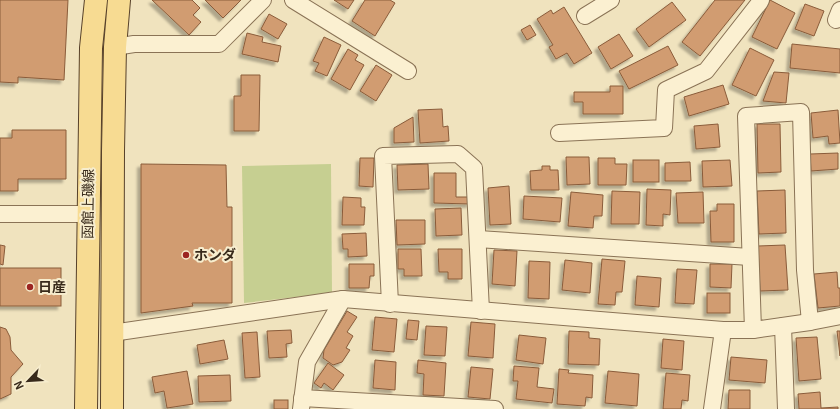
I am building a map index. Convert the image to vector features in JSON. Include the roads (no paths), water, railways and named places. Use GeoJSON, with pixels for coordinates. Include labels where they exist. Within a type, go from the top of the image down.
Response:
{"type":"FeatureCollection","features":[{"type":"Feature","properties":{"kind":"main road","name":"函館上磯線"},"geometry":{"type":"LineString","coordinates":[[86,409],[90,48],[96,0]]}},
{"type":"Feature","properties":{"kind":"main road","name":"函館上磯線"},"geometry":{"type":"LineString","coordinates":[[112,409],[113,151],[115,47],[119,0]]}},
{"type":"Feature","properties":{"kind":"street"},"geometry":{"type":"LineString","coordinates":[[115,47],[134,44],[219,44],[264,0]]}},
{"type":"Feature","properties":{"kind":"street"},"geometry":{"type":"LineString","coordinates":[[293,0],[408,71]]}},
{"type":"Feature","properties":{"kind":"street"},"geometry":{"type":"LineString","coordinates":[[585,16],[611,0]]}},
{"type":"Feature","properties":{"kind":"street"},"geometry":{"type":"LineString","coordinates":[[559,133],[664,128],[666,90],[706,71],[761,0]]}},
{"type":"Feature","properties":{"kind":"street"},"geometry":{"type":"LineString","coordinates":[[753,330],[746,116],[800,112],[805,270],[810,322]]}},
{"type":"Feature","properties":{"kind":"street"},"geometry":{"type":"LineString","coordinates":[[390,304],[383,156],[458,154],[474,168],[481,311]]}},
{"type":"Feature","properties":{"kind":"street"},"geometry":{"type":"LineString","coordinates":[[0,214],[88,214]]}},
{"type":"Feature","properties":{"kind":"street"},"geometry":{"type":"LineString","coordinates":[[478,239],[750,257]]}},
{"type":"Feature","properties":{"kind":"street"},"geometry":{"type":"LineString","coordinates":[[343,299],[307,362],[302,403],[495,409]]}},
{"type":"Feature","properties":{"kind":"street"},"geometry":{"type":"LineString","coordinates":[[112,333],[343,299],[723,330],[753,330],[840,316]]}},
{"type":"Feature","properties":{"kind":"street"},"geometry":{"type":"LineString","coordinates":[[783,326],[786,409]]}},
{"type":"Feature","properties":{"kind":"street"},"geometry":{"type":"LineString","coordinates":[[712,409],[723,330]]}},
{"type":"Feature","properties":{"kind":"place","name":"ホンダ"},"geometry":{"type":"Point","coordinates":[186,255]}},
{"type":"Feature","properties":{"kind":"place","name":"日産"},"geometry":{"type":"Point","coordinates":[30,287]}}]}
